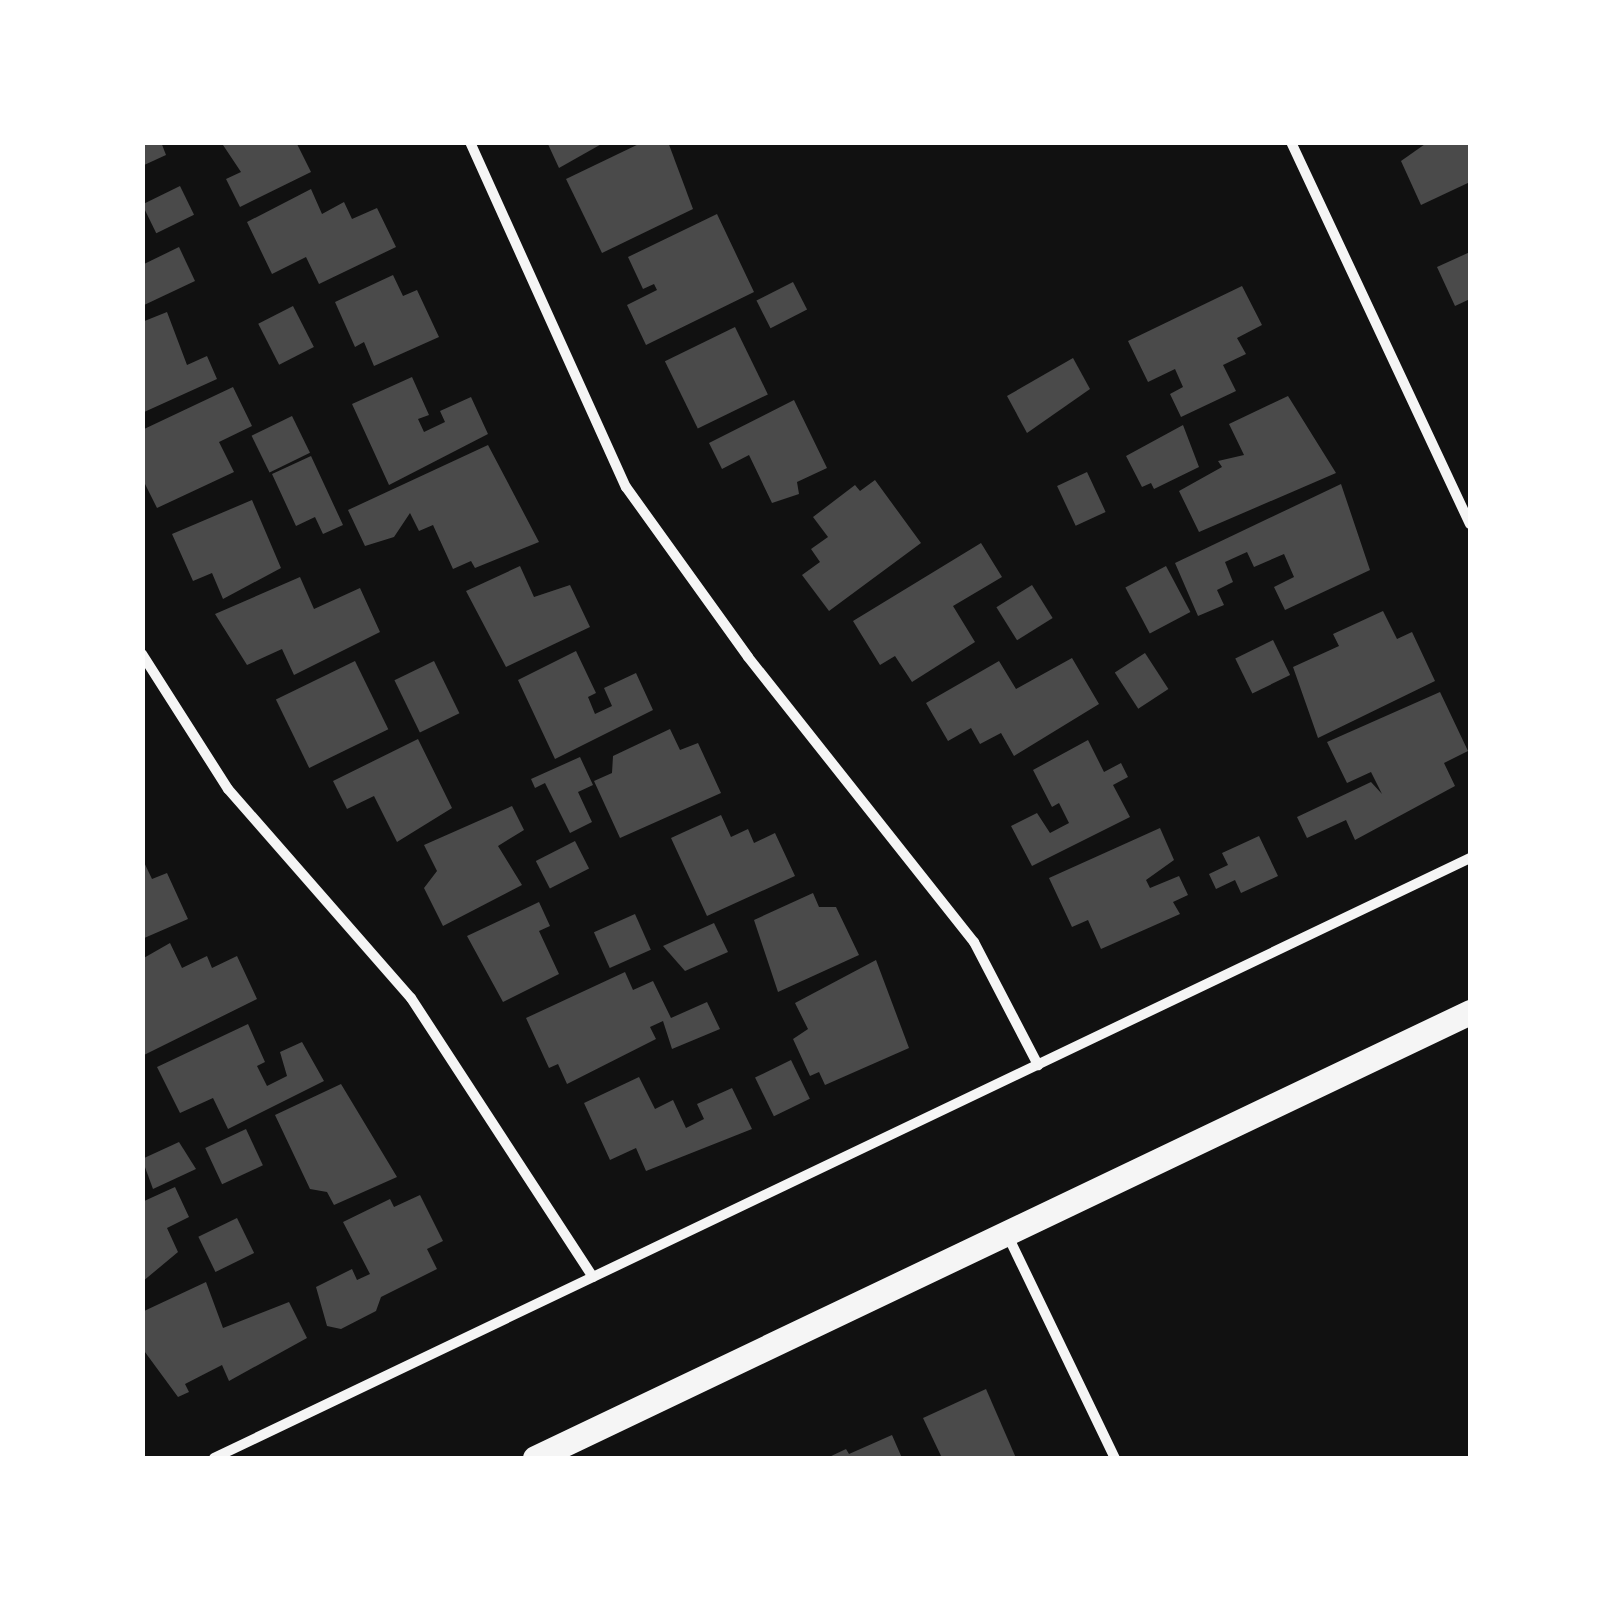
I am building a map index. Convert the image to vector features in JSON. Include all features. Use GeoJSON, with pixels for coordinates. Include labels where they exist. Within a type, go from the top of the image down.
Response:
{"type":"FeatureCollection","features":[{"type":"Feature","properties":{"kind":"main road"},"geometry":{"type":"LineString","coordinates":[[535,1458],[1470,1012]]}},
{"type":"Feature","properties":{"kind":"street"},"geometry":{"type":"LineString","coordinates":[[470,142],[626,486],[748,656],[974,942],[1038,1065]]}},
{"type":"Feature","properties":{"kind":"street"},"geometry":{"type":"LineString","coordinates":[[1291,142],[1470,524]]}},
{"type":"Feature","properties":{"kind":"street"},"geometry":{"type":"LineString","coordinates":[[142,654],[228,789],[412,998],[593,1278]]}},
{"type":"Feature","properties":{"kind":"street"},"geometry":{"type":"LineString","coordinates":[[214,1458],[1470,858]]}},
{"type":"Feature","properties":{"kind":"street"},"geometry":{"type":"LineString","coordinates":[[1006,1234],[1116,1458]]}},
{"type":"Feature","properties":{"kind":"building"},"geometry":{"type":"Polygon","coordinates":[[[142,142],[161,142],[166,155],[142,166],[142,142]]]}},
{"type":"Feature","properties":{"kind":"building"},"geometry":{"type":"Polygon","coordinates":[[[221,142],[296,142],[311,172],[240,207],[226,179],[241,172],[221,142]]]}},
{"type":"Feature","properties":{"kind":"building"},"geometry":{"type":"Polygon","coordinates":[[[547,142],[605,142],[559,168],[547,142]]]}},
{"type":"Feature","properties":{"kind":"building"},"geometry":{"type":"Polygon","coordinates":[[[643,142],[668,142],[693,209],[602,253],[566,179],[643,142]]]}},
{"type":"Feature","properties":{"kind":"building"},"geometry":{"type":"Polygon","coordinates":[[[1428,142],[1470,142],[1470,182],[1421,205],[1401,161],[1428,142]]]}},
{"type":"Feature","properties":{"kind":"building"},"geometry":{"type":"Polygon","coordinates":[[[180,186],[194,215],[156,233],[142,204],[180,186]]]}},
{"type":"Feature","properties":{"kind":"building"},"geometry":{"type":"Polygon","coordinates":[[[311,189],[322,214],[344,202],[352,219],[377,208],[396,247],[319,284],[306,257],[272,274],[247,222],[311,189]]]}},
{"type":"Feature","properties":{"kind":"building"},"geometry":{"type":"Polygon","coordinates":[[[717,214],[754,292],[646,345],[627,305],[657,290],[654,284],[643,289],[628,257],[717,214]]]}},
{"type":"Feature","properties":{"kind":"building"},"geometry":{"type":"Polygon","coordinates":[[[179,247],[195,281],[142,306],[142,265],[179,247]]]}},
{"type":"Feature","properties":{"kind":"building"},"geometry":{"type":"Polygon","coordinates":[[[1470,252],[1470,299],[1455,306],[1437,267],[1470,252]]]}},
{"type":"Feature","properties":{"kind":"building"},"geometry":{"type":"Polygon","coordinates":[[[393,275],[403,296],[417,290],[439,337],[374,366],[364,342],[355,347],[335,302],[393,275]]]}},
{"type":"Feature","properties":{"kind":"building"},"geometry":{"type":"Polygon","coordinates":[[[793,282],[807,310],[771,328],[756,301],[793,282]]]}},
{"type":"Feature","properties":{"kind":"building"},"geometry":{"type":"Polygon","coordinates":[[[1242,286],[1262,325],[1237,338],[1246,354],[1223,365],[1236,391],[1181,417],[1170,394],[1183,387],[1175,369],[1148,382],[1128,341],[1242,286]]]}},
{"type":"Feature","properties":{"kind":"building"},"geometry":{"type":"Polygon","coordinates":[[[293,306],[314,347],[279,365],[258,324],[293,306]]]}},
{"type":"Feature","properties":{"kind":"building"},"geometry":{"type":"Polygon","coordinates":[[[167,312],[187,365],[207,356],[217,379],[142,413],[142,322],[167,312]]]}},
{"type":"Feature","properties":{"kind":"building"},"geometry":{"type":"Polygon","coordinates":[[[735,327],[768,394],[698,429],[665,361],[735,327]]]}},
{"type":"Feature","properties":{"kind":"building"},"geometry":{"type":"Polygon","coordinates":[[[1073,358],[1090,389],[1027,433],[1007,396],[1073,358]]]}},
{"type":"Feature","properties":{"kind":"building"},"geometry":{"type":"Polygon","coordinates":[[[412,377],[429,415],[418,419],[424,432],[445,422],[440,411],[471,397],[488,434],[389,485],[352,404],[412,377]]]}},
{"type":"Feature","properties":{"kind":"building"},"geometry":{"type":"Polygon","coordinates":[[[233,387],[252,426],[219,442],[234,472],[157,508],[142,478],[142,430],[233,387]]]}},
{"type":"Feature","properties":{"kind":"building"},"geometry":{"type":"Polygon","coordinates":[[[1288,396],[1336,473],[1199,532],[1179,491],[1222,467],[1218,461],[1244,455],[1229,424],[1288,396]]]}},
{"type":"Feature","properties":{"kind":"building"},"geometry":{"type":"Polygon","coordinates":[[[794,400],[827,468],[797,482],[799,494],[772,503],[749,455],[722,469],[709,443],[794,400]]]}},
{"type":"Feature","properties":{"kind":"building"},"geometry":{"type":"Polygon","coordinates":[[[292,416],[310,453],[270,473],[252,436],[292,416]]]}},
{"type":"Feature","properties":{"kind":"building"},"geometry":{"type":"Polygon","coordinates":[[[1183,425],[1199,467],[1154,489],[1151,483],[1142,487],[1126,456],[1183,425]]]}},
{"type":"Feature","properties":{"kind":"building"},"geometry":{"type":"Polygon","coordinates":[[[488,445],[539,542],[475,568],[471,561],[453,569],[433,525],[419,531],[410,513],[394,537],[365,546],[348,510],[488,445]]]}},
{"type":"Feature","properties":{"kind":"building"},"geometry":{"type":"Polygon","coordinates":[[[311,456],[343,525],[323,534],[315,517],[296,526],[272,474],[311,456]]]}},
{"type":"Feature","properties":{"kind":"building"},"geometry":{"type":"Polygon","coordinates":[[[1087,472],[1106,512],[1076,526],[1057,486],[1087,472]]]}},
{"type":"Feature","properties":{"kind":"building"},"geometry":{"type":"Polygon","coordinates":[[[875,480],[921,543],[829,611],[802,575],[820,562],[811,549],[828,537],[813,517],[855,485],[860,491],[875,480]]]}},
{"type":"Feature","properties":{"kind":"building"},"geometry":{"type":"Polygon","coordinates":[[[1341,484],[1370,570],[1285,610],[1274,587],[1294,577],[1284,554],[1254,567],[1247,552],[1225,562],[1233,582],[1217,590],[1224,605],[1198,616],[1175,563],[1341,484]]]}},
{"type":"Feature","properties":{"kind":"building"},"geometry":{"type":"Polygon","coordinates":[[[252,500],[281,568],[223,599],[212,573],[193,581],[172,534],[252,500]]]}},
{"type":"Feature","properties":{"kind":"building"},"geometry":{"type":"Polygon","coordinates":[[[981,543],[1002,577],[953,606],[975,642],[912,682],[895,656],[880,665],[853,621],[981,543]]]}},
{"type":"Feature","properties":{"kind":"building"},"geometry":{"type":"Polygon","coordinates":[[[520,566],[534,597],[570,585],[590,627],[506,667],[466,591],[520,566]]]}},
{"type":"Feature","properties":{"kind":"building"},"geometry":{"type":"Polygon","coordinates":[[[1166,566],[1190,612],[1150,634],[1125,588],[1166,566]]]}},
{"type":"Feature","properties":{"kind":"building"},"geometry":{"type":"Polygon","coordinates":[[[300,577],[314,609],[360,588],[380,632],[294,675],[282,649],[247,665],[215,614],[300,577]]]}},
{"type":"Feature","properties":{"kind":"building"},"geometry":{"type":"Polygon","coordinates":[[[1032,585],[1053,618],[1017,640],[996,607],[1032,585]]]}},
{"type":"Feature","properties":{"kind":"building"},"geometry":{"type":"Polygon","coordinates":[[[1383,611],[1397,639],[1412,632],[1435,681],[1318,738],[1293,667],[1339,646],[1333,634],[1383,611]]]}},
{"type":"Feature","properties":{"kind":"building"},"geometry":{"type":"Polygon","coordinates":[[[1273,640],[1290,675],[1252,693],[1235,658],[1273,640]]]}},
{"type":"Feature","properties":{"kind":"building"},"geometry":{"type":"Polygon","coordinates":[[[576,651],[596,693],[588,697],[595,714],[612,706],[604,688],[636,673],[653,710],[555,759],[518,680],[576,651]]]}},
{"type":"Feature","properties":{"kind":"building"},"geometry":{"type":"Polygon","coordinates":[[[1145,653],[1168,689],[1138,709],[1115,673],[1145,653]]]}},
{"type":"Feature","properties":{"kind":"building"},"geometry":{"type":"Polygon","coordinates":[[[1072,658],[1099,704],[1014,756],[1001,733],[980,744],[971,728],[948,741],[926,703],[999,661],[1016,689],[1072,658]]]}},
{"type":"Feature","properties":{"kind":"building"},"geometry":{"type":"Polygon","coordinates":[[[355,661],[388,729],[309,768],[276,700],[355,661]]]}},
{"type":"Feature","properties":{"kind":"building"},"geometry":{"type":"Polygon","coordinates":[[[434,661],[459,713],[420,732],[394,680],[434,661]]]}},
{"type":"Feature","properties":{"kind":"building"},"geometry":{"type":"Polygon","coordinates":[[[1440,692],[1468,751],[1444,763],[1455,786],[1355,840],[1346,820],[1307,838],[1297,817],[1371,782],[1382,794],[1371,772],[1347,783],[1327,742],[1440,692]]]}},
{"type":"Feature","properties":{"kind":"building"},"geometry":{"type":"Polygon","coordinates":[[[670,729],[680,750],[698,743],[721,793],[620,838],[594,781],[612,773],[613,756],[670,729]]]}},
{"type":"Feature","properties":{"kind":"building"},"geometry":{"type":"Polygon","coordinates":[[[418,739],[452,808],[397,842],[374,796],[347,809],[333,781],[418,739]]]}},
{"type":"Feature","properties":{"kind":"building"},"geometry":{"type":"Polygon","coordinates":[[[1088,740],[1104,772],[1121,763],[1128,777],[1113,785],[1130,817],[1032,866],[1011,826],[1037,813],[1050,833],[1069,823],[1059,803],[1052,807],[1033,770],[1088,740]]]}},
{"type":"Feature","properties":{"kind":"building"},"geometry":{"type":"Polygon","coordinates":[[[580,757],[593,785],[578,792],[592,822],[570,833],[545,783],[535,788],[531,779],[580,757]]]}},
{"type":"Feature","properties":{"kind":"building"},"geometry":{"type":"Polygon","coordinates":[[[512,806],[524,830],[498,846],[522,885],[443,926],[424,888],[437,871],[424,845],[512,806]]]}},
{"type":"Feature","properties":{"kind":"building"},"geometry":{"type":"Polygon","coordinates":[[[721,815],[731,837],[748,829],[754,843],[775,833],[795,876],[707,916],[671,838],[721,815]]]}},
{"type":"Feature","properties":{"kind":"building"},"geometry":{"type":"Polygon","coordinates":[[[1160,828],[1174,860],[1146,880],[1150,888],[1179,876],[1188,895],[1173,902],[1180,914],[1101,949],[1088,920],[1072,927],[1049,878],[1160,828]]]}},
{"type":"Feature","properties":{"kind":"building"},"geometry":{"type":"Polygon","coordinates":[[[1259,836],[1278,876],[1241,893],[1235,880],[1216,889],[1209,874],[1228,865],[1222,853],[1259,836]]]}},
{"type":"Feature","properties":{"kind":"building"},"geometry":{"type":"Polygon","coordinates":[[[575,841],[589,869],[550,889],[536,861],[575,841]]]}},
{"type":"Feature","properties":{"kind":"building"},"geometry":{"type":"Polygon","coordinates":[[[142,858],[152,879],[167,873],[188,919],[142,939],[142,858]]]}},
{"type":"Feature","properties":{"kind":"building"},"geometry":{"type":"Polygon","coordinates":[[[813,893],[819,907],[836,907],[859,955],[778,992],[754,920],[813,893]]]}},
{"type":"Feature","properties":{"kind":"building"},"geometry":{"type":"Polygon","coordinates":[[[539,902],[550,926],[539,931],[559,974],[503,1002],[467,936],[539,902]]]}},
{"type":"Feature","properties":{"kind":"building"},"geometry":{"type":"Polygon","coordinates":[[[635,914],[651,950],[610,968],[594,932],[635,914]]]}},
{"type":"Feature","properties":{"kind":"building"},"geometry":{"type":"Polygon","coordinates":[[[714,923],[728,952],[685,971],[663,946],[714,923]]]}},
{"type":"Feature","properties":{"kind":"building"},"geometry":{"type":"Polygon","coordinates":[[[170,943],[182,968],[207,956],[212,968],[237,956],[257,999],[144,1055],[142,959],[170,943]]]}},
{"type":"Feature","properties":{"kind":"building"},"geometry":{"type":"Polygon","coordinates":[[[876,960],[909,1048],[825,1085],[819,1072],[810,1076],[793,1039],[808,1029],[795,1003],[876,960]]]}},
{"type":"Feature","properties":{"kind":"building"},"geometry":{"type":"Polygon","coordinates":[[[625,972],[633,990],[653,981],[671,1018],[707,1002],[720,1029],[672,1049],[663,1021],[650,1027],[656,1039],[567,1084],[558,1064],[549,1068],[526,1018],[625,972]]]}},
{"type":"Feature","properties":{"kind":"building"},"geometry":{"type":"Polygon","coordinates":[[[248,1024],[265,1062],[257,1066],[267,1086],[287,1076],[280,1052],[302,1042],[324,1081],[228,1129],[213,1098],[180,1113],[157,1067],[248,1024]]]}},
{"type":"Feature","properties":{"kind":"building"},"geometry":{"type":"Polygon","coordinates":[[[791,1060],[810,1099],[774,1116],[755,1078],[791,1060]]]}},
{"type":"Feature","properties":{"kind":"building"},"geometry":{"type":"Polygon","coordinates":[[[639,1077],[655,1109],[673,1100],[686,1128],[704,1119],[697,1104],[732,1088],[752,1129],[646,1171],[636,1148],[610,1160],[584,1103],[639,1077]]]}},
{"type":"Feature","properties":{"kind":"building"},"geometry":{"type":"Polygon","coordinates":[[[341,1084],[397,1177],[334,1205],[327,1192],[310,1189],[275,1115],[341,1084]]]}},
{"type":"Feature","properties":{"kind":"building"},"geometry":{"type":"Polygon","coordinates":[[[246,1129],[263,1165],[222,1184],[205,1148],[246,1129]]]}},
{"type":"Feature","properties":{"kind":"building"},"geometry":{"type":"Polygon","coordinates":[[[179,1142],[196,1169],[153,1189],[142,1159],[179,1142]]]}},
{"type":"Feature","properties":{"kind":"building"},"geometry":{"type":"Polygon","coordinates":[[[175,1187],[189,1217],[167,1228],[178,1252],[142,1282],[142,1202],[175,1187]]]}},
{"type":"Feature","properties":{"kind":"building"},"geometry":{"type":"Polygon","coordinates":[[[420,1195],[443,1241],[427,1249],[437,1269],[381,1297],[376,1311],[341,1329],[327,1326],[316,1287],[352,1269],[357,1280],[370,1274],[343,1222],[390,1199],[394,1207],[420,1195]]]}},
{"type":"Feature","properties":{"kind":"building"},"geometry":{"type":"Polygon","coordinates":[[[237,1218],[254,1253],[215,1272],[198,1237],[237,1218]]]}},
{"type":"Feature","properties":{"kind":"building"},"geometry":{"type":"Polygon","coordinates":[[[206,1282],[223,1328],[289,1302],[307,1338],[229,1381],[222,1365],[185,1384],[189,1392],[178,1397],[142,1348],[142,1312],[206,1282]]]}},
{"type":"Feature","properties":{"kind":"building"},"geometry":{"type":"Polygon","coordinates":[[[986,1389],[1016,1458],[942,1458],[923,1418],[986,1389]]]}},
{"type":"Feature","properties":{"kind":"building"},"geometry":{"type":"Polygon","coordinates":[[[892,1435],[902,1458],[827,1458],[846,1449],[849,1454],[892,1435]]]}}]}
